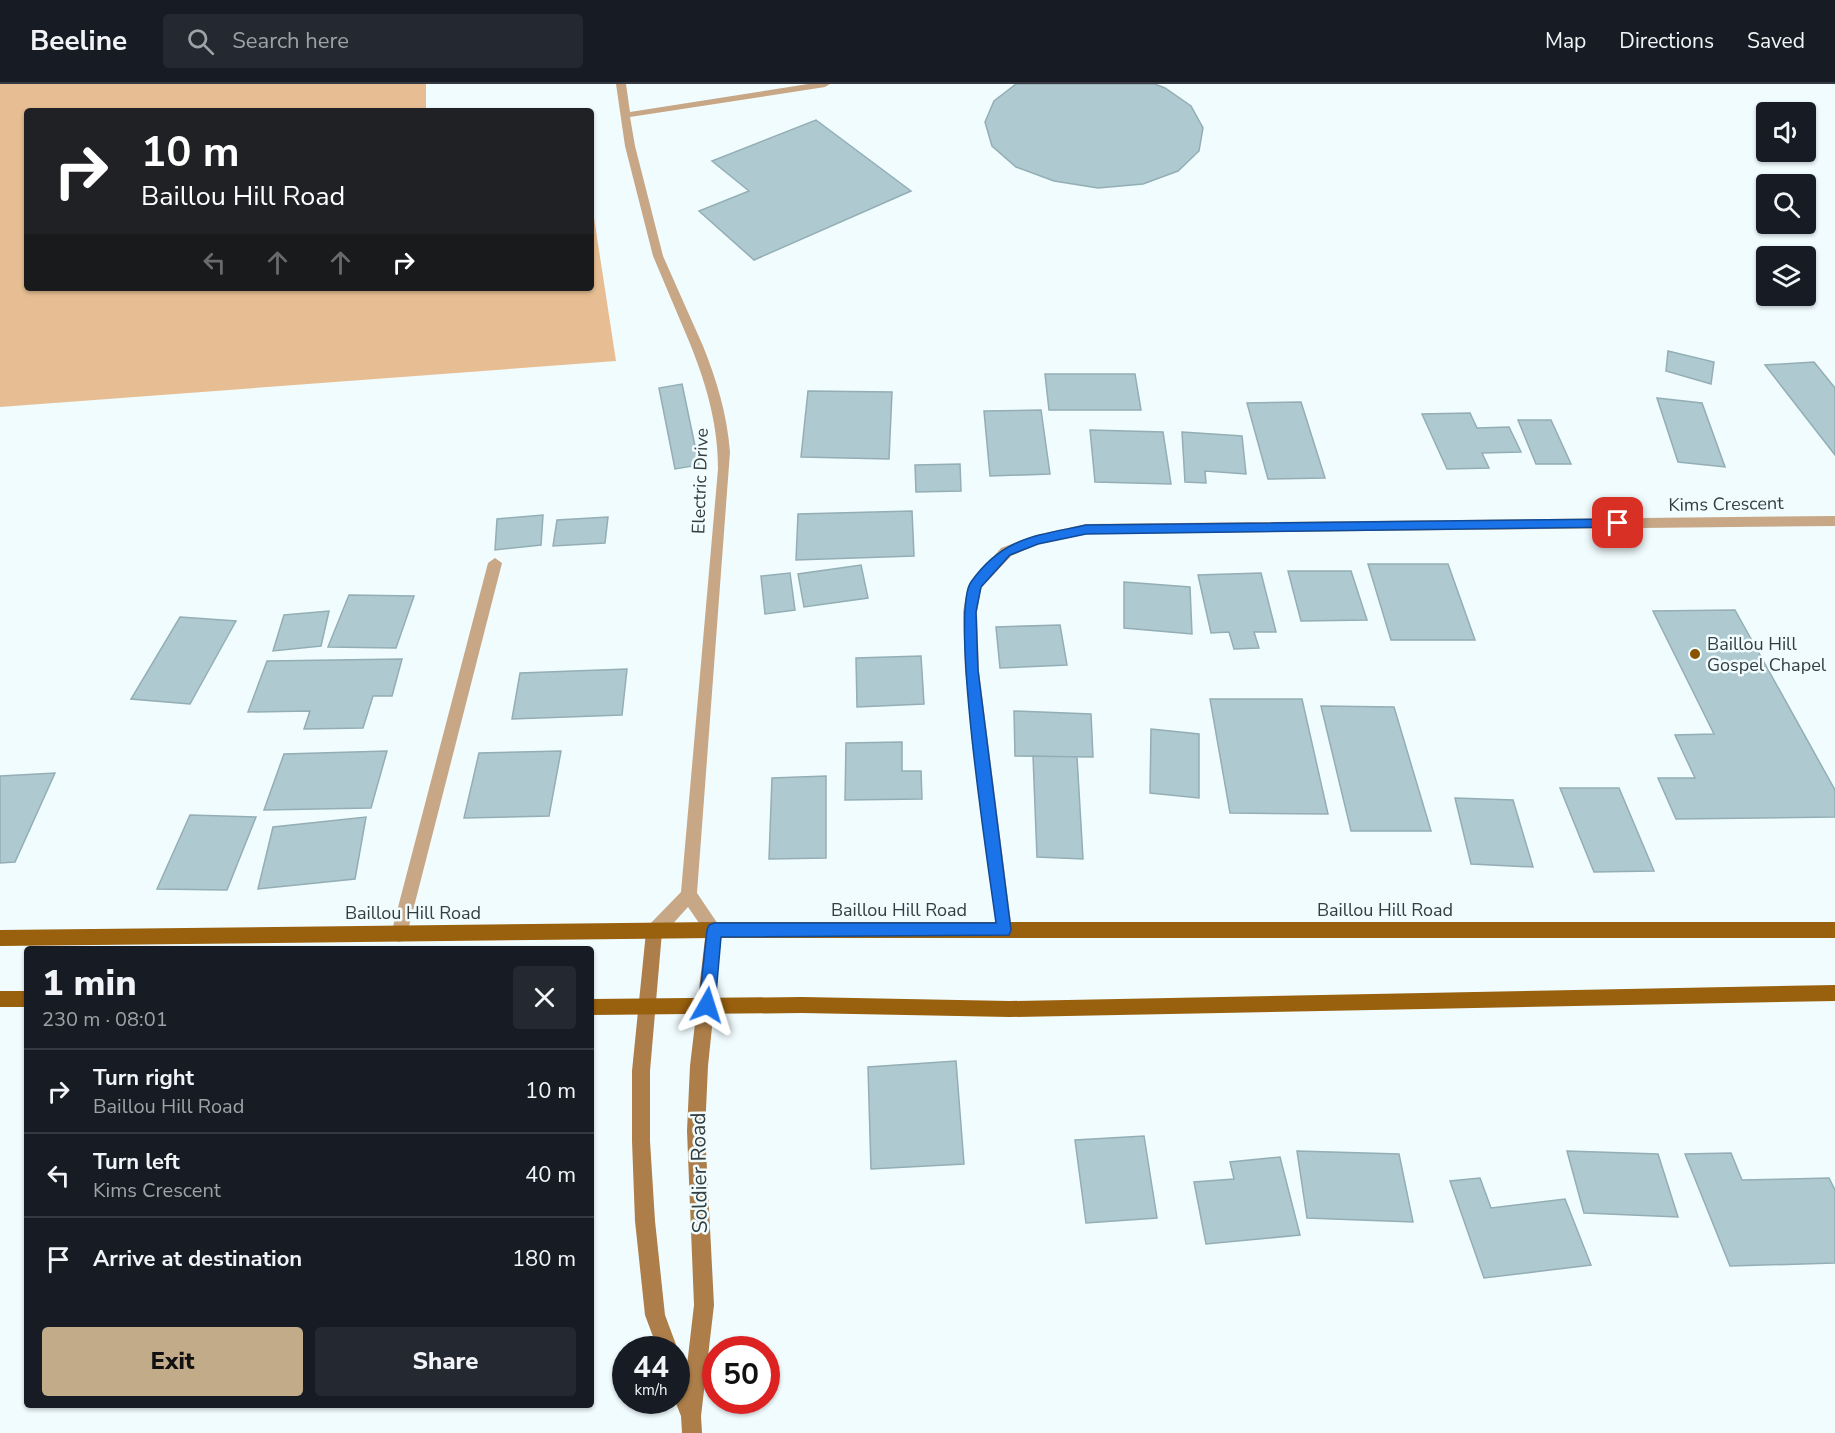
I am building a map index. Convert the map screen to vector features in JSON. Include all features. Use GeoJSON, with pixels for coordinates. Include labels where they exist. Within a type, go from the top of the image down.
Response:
{"type":"FeatureCollection","features":[{"type":"Feature","properties":{"kind":"main road","name":"Baillou Hill Road"},"geometry":{"type":"LineString","coordinates":[[0,938],[714,930],[1835,930]]}},
{"type":"Feature","properties":{"kind":"main road","name":"Soldier Road"},"geometry":{"type":"LineString","coordinates":[[692,1424],[704,1305],[696,1131],[699,1066],[714,930]]}},
{"type":"Feature","properties":{"kind":"main road"},"geometry":{"type":"LineString","coordinates":[[654,932],[641,1071],[641,1141],[645,1221],[655,1315],[663,1336]]}},
{"type":"Feature","properties":{"kind":"main road"},"geometry":{"type":"LineString","coordinates":[[594,1007],[707,1005],[1010,1009],[1835,993]]}},
{"type":"Feature","properties":{"kind":"main road"},"geometry":{"type":"LineString","coordinates":[[0,999],[24,999]]}},
{"type":"Feature","properties":{"kind":"street","name":"Electric Drive"},"geometry":{"type":"LineString","coordinates":[[621,84],[630,146],[657,256],[715,390],[725,435],[688,895]]}},
{"type":"Feature","properties":{"kind":"street"},"geometry":{"type":"LineString","coordinates":[[625,115],[825,84]]}},
{"type":"Feature","properties":{"kind":"street","name":"Kims Crescent"},"geometry":{"type":"LineString","coordinates":[[1004,930],[972,670],[970,612],[975,586],[1006,552],[1036,540],[1086,529],[1835,520]]}},
{"type":"Feature","properties":{"kind":"street"},"geometry":{"type":"LineString","coordinates":[[399,934],[495,563]]}},
{"type":"Feature","properties":{"kind":"street"},"geometry":{"type":"LineString","coordinates":[[654,932],[688,895],[714,930]]}},
{"type":"Feature","properties":{"kind":"shaded area"},"geometry":{"type":"Polygon","coordinates":[[[0,84],[426,84],[426,108],[24,108],[24,291],[594,291],[594,218],[616,361],[0,407],[0,84]]]}},
{"type":"Feature","properties":{"kind":"building"},"geometry":{"type":"Polygon","coordinates":[[[1016,84],[1155,84],[1165,88],[1191,106],[1203,128],[1199,151],[1178,171],[1143,184],[1098,188],[1054,181],[1016,167],[992,146],[985,122],[994,101],[1016,84]]]}},
{"type":"Feature","properties":{"kind":"building"},"geometry":{"type":"Polygon","coordinates":[[[816,120],[911,191],[754,260],[699,211],[749,191],[712,161],[816,120]]]}},
{"type":"Feature","properties":{"kind":"building"},"geometry":{"type":"Polygon","coordinates":[[[1668,351],[1714,362],[1711,384],[1666,371],[1668,351]]]}},
{"type":"Feature","properties":{"kind":"building"},"geometry":{"type":"Polygon","coordinates":[[[1814,362],[1835,388],[1835,455],[1765,365],[1814,362]]]}},
{"type":"Feature","properties":{"kind":"building"},"geometry":{"type":"Polygon","coordinates":[[[1045,374],[1135,374],[1141,410],[1049,410],[1045,374]]]}},
{"type":"Feature","properties":{"kind":"building"},"geometry":{"type":"Polygon","coordinates":[[[682,384],[699,465],[675,469],[659,388],[682,384]]]}},
{"type":"Feature","properties":{"kind":"building"},"geometry":{"type":"Polygon","coordinates":[[[808,391],[892,392],[889,459],[801,457],[808,391]]]}},
{"type":"Feature","properties":{"kind":"building"},"geometry":{"type":"Polygon","coordinates":[[[1657,398],[1702,403],[1725,467],[1678,462],[1657,398]]]}},
{"type":"Feature","properties":{"kind":"building"},"geometry":{"type":"Polygon","coordinates":[[[1301,402],[1325,478],[1268,479],[1247,403],[1301,402]]]}},
{"type":"Feature","properties":{"kind":"building"},"geometry":{"type":"Polygon","coordinates":[[[1041,410],[1050,474],[990,476],[984,411],[1041,410]]]}},
{"type":"Feature","properties":{"kind":"building"},"geometry":{"type":"Polygon","coordinates":[[[1470,413],[1477,428],[1509,427],[1521,452],[1482,453],[1489,468],[1447,469],[1422,414],[1470,413]]]}},
{"type":"Feature","properties":{"kind":"building"},"geometry":{"type":"Polygon","coordinates":[[[1518,420],[1551,420],[1571,464],[1536,464],[1518,420]]]}},
{"type":"Feature","properties":{"kind":"building"},"geometry":{"type":"Polygon","coordinates":[[[1090,430],[1163,432],[1171,484],[1095,482],[1090,430]]]}},
{"type":"Feature","properties":{"kind":"building"},"geometry":{"type":"Polygon","coordinates":[[[1182,432],[1242,436],[1246,474],[1205,471],[1206,483],[1185,482],[1182,432]]]}},
{"type":"Feature","properties":{"kind":"building"},"geometry":{"type":"Polygon","coordinates":[[[960,464],[961,491],[916,492],[915,465],[960,464]]]}},
{"type":"Feature","properties":{"kind":"building"},"geometry":{"type":"Polygon","coordinates":[[[912,511],[914,556],[796,560],[798,514],[912,511]]]}},
{"type":"Feature","properties":{"kind":"building"},"geometry":{"type":"Polygon","coordinates":[[[543,515],[541,545],[495,550],[497,519],[543,515]]]}},
{"type":"Feature","properties":{"kind":"building"},"geometry":{"type":"Polygon","coordinates":[[[608,517],[605,543],[553,546],[557,520],[608,517]]]}},
{"type":"Feature","properties":{"kind":"building"},"geometry":{"type":"Polygon","coordinates":[[[1368,564],[1448,564],[1475,640],[1391,640],[1368,564]]]}},
{"type":"Feature","properties":{"kind":"building"},"geometry":{"type":"Polygon","coordinates":[[[861,565],[868,598],[804,607],[798,574],[861,565]]]}},
{"type":"Feature","properties":{"kind":"building"},"geometry":{"type":"Polygon","coordinates":[[[1288,571],[1351,571],[1367,620],[1301,621],[1288,571]]]}},
{"type":"Feature","properties":{"kind":"building"},"geometry":{"type":"Polygon","coordinates":[[[790,573],[795,610],[765,614],[761,576],[790,573]]]}},
{"type":"Feature","properties":{"kind":"building"},"geometry":{"type":"Polygon","coordinates":[[[1261,573],[1276,632],[1254,632],[1259,648],[1234,649],[1229,632],[1211,633],[1198,575],[1261,573]]]}},
{"type":"Feature","properties":{"kind":"building"},"geometry":{"type":"Polygon","coordinates":[[[1124,582],[1190,587],[1192,634],[1124,628],[1124,582]]]}},
{"type":"Feature","properties":{"kind":"building"},"geometry":{"type":"Polygon","coordinates":[[[349,595],[414,596],[396,648],[328,647],[349,595]]]}},
{"type":"Feature","properties":{"kind":"building"},"geometry":{"type":"Polygon","coordinates":[[[1735,610],[1835,790],[1835,817],[1676,819],[1658,778],[1695,778],[1675,735],[1714,734],[1653,611],[1735,610]]]}},
{"type":"Feature","properties":{"kind":"building"},"geometry":{"type":"Polygon","coordinates":[[[329,611],[321,646],[273,651],[284,615],[329,611]]]}},
{"type":"Feature","properties":{"kind":"building"},"geometry":{"type":"Polygon","coordinates":[[[180,617],[236,621],[190,704],[131,699],[180,617]]]}},
{"type":"Feature","properties":{"kind":"building"},"geometry":{"type":"Polygon","coordinates":[[[1060,625],[1067,665],[1000,668],[996,627],[1060,625]]]}},
{"type":"Feature","properties":{"kind":"building"},"geometry":{"type":"Polygon","coordinates":[[[921,656],[924,704],[857,707],[856,658],[921,656]]]}},
{"type":"Feature","properties":{"kind":"building"},"geometry":{"type":"Polygon","coordinates":[[[402,659],[392,696],[373,696],[363,728],[304,729],[310,711],[248,712],[267,661],[402,659]]]}},
{"type":"Feature","properties":{"kind":"building"},"geometry":{"type":"Polygon","coordinates":[[[627,669],[622,715],[512,719],[520,673],[627,669]]]}},
{"type":"Feature","properties":{"kind":"building"},"geometry":{"type":"Polygon","coordinates":[[[1210,699],[1302,699],[1328,814],[1230,813],[1210,699]]]}},
{"type":"Feature","properties":{"kind":"building"},"geometry":{"type":"Polygon","coordinates":[[[1321,706],[1394,707],[1431,831],[1351,831],[1321,706]]]}},
{"type":"Feature","properties":{"kind":"building"},"geometry":{"type":"Polygon","coordinates":[[[1014,711],[1091,714],[1093,757],[1015,756],[1014,711]]]}},
{"type":"Feature","properties":{"kind":"building"},"geometry":{"type":"Polygon","coordinates":[[[1151,729],[1199,734],[1199,798],[1150,793],[1151,729]]]}},
{"type":"Feature","properties":{"kind":"building"},"geometry":{"type":"Polygon","coordinates":[[[902,742],[902,771],[921,771],[922,799],[845,800],[846,743],[902,742]]]}},
{"type":"Feature","properties":{"kind":"building"},"geometry":{"type":"Polygon","coordinates":[[[387,751],[371,808],[264,810],[284,754],[387,751]]]}},
{"type":"Feature","properties":{"kind":"building"},"geometry":{"type":"Polygon","coordinates":[[[561,751],[549,816],[464,818],[479,753],[561,751]]]}},
{"type":"Feature","properties":{"kind":"building"},"geometry":{"type":"Polygon","coordinates":[[[1033,756],[1077,757],[1083,859],[1037,857],[1033,756]]]}},
{"type":"Feature","properties":{"kind":"building"},"geometry":{"type":"Polygon","coordinates":[[[55,773],[15,862],[0,863],[0,776],[55,773]]]}},
{"type":"Feature","properties":{"kind":"building"},"geometry":{"type":"Polygon","coordinates":[[[826,776],[826,858],[769,859],[772,778],[826,776]]]}},
{"type":"Feature","properties":{"kind":"building"},"geometry":{"type":"Polygon","coordinates":[[[1560,788],[1619,788],[1654,871],[1594,872],[1560,788]]]}},
{"type":"Feature","properties":{"kind":"building"},"geometry":{"type":"Polygon","coordinates":[[[1455,798],[1513,800],[1533,867],[1471,864],[1455,798]]]}},
{"type":"Feature","properties":{"kind":"building"},"geometry":{"type":"Polygon","coordinates":[[[190,815],[256,817],[227,890],[157,889],[190,815]]]}},
{"type":"Feature","properties":{"kind":"building"},"geometry":{"type":"Polygon","coordinates":[[[366,817],[355,879],[258,889],[273,827],[366,817]]]}},
{"type":"Feature","properties":{"kind":"building"},"geometry":{"type":"Polygon","coordinates":[[[956,1061],[964,1164],[871,1169],[868,1067],[956,1061]]]}},
{"type":"Feature","properties":{"kind":"building"},"geometry":{"type":"Polygon","coordinates":[[[1144,1136],[1157,1218],[1086,1223],[1075,1140],[1144,1136]]]}},
{"type":"Feature","properties":{"kind":"building"},"geometry":{"type":"Polygon","coordinates":[[[1297,1151],[1399,1154],[1413,1222],[1307,1218],[1297,1151]]]}},
{"type":"Feature","properties":{"kind":"building"},"geometry":{"type":"Polygon","coordinates":[[[1567,1151],[1658,1154],[1678,1217],[1584,1213],[1567,1151]]]}},
{"type":"Feature","properties":{"kind":"building"},"geometry":{"type":"Polygon","coordinates":[[[1731,1153],[1742,1180],[1829,1178],[1835,1190],[1835,1263],[1730,1266],[1685,1154],[1731,1153]]]}},
{"type":"Feature","properties":{"kind":"building"},"geometry":{"type":"Polygon","coordinates":[[[1280,1157],[1300,1235],[1206,1244],[1194,1182],[1234,1179],[1230,1162],[1280,1157]]]}},
{"type":"Feature","properties":{"kind":"building"},"geometry":{"type":"Polygon","coordinates":[[[1480,1178],[1491,1208],[1565,1199],[1591,1265],[1484,1278],[1450,1181],[1480,1178]]]}},
{"type":"Feature","properties":{"kind":"place","name":"Baillou Hill Gospel Chapel"},"geometry":{"type":"Point","coordinates":[1695,654]}},
{"type":"Feature","properties":{"kind":"route"},"geometry":{"type":"LineString","coordinates":[[707,1005],[714,930],[859,932],[1004,930],[972,670],[970,612],[975,586],[1006,552],[1036,540],[1086,529],[1618,523]]}}]}
